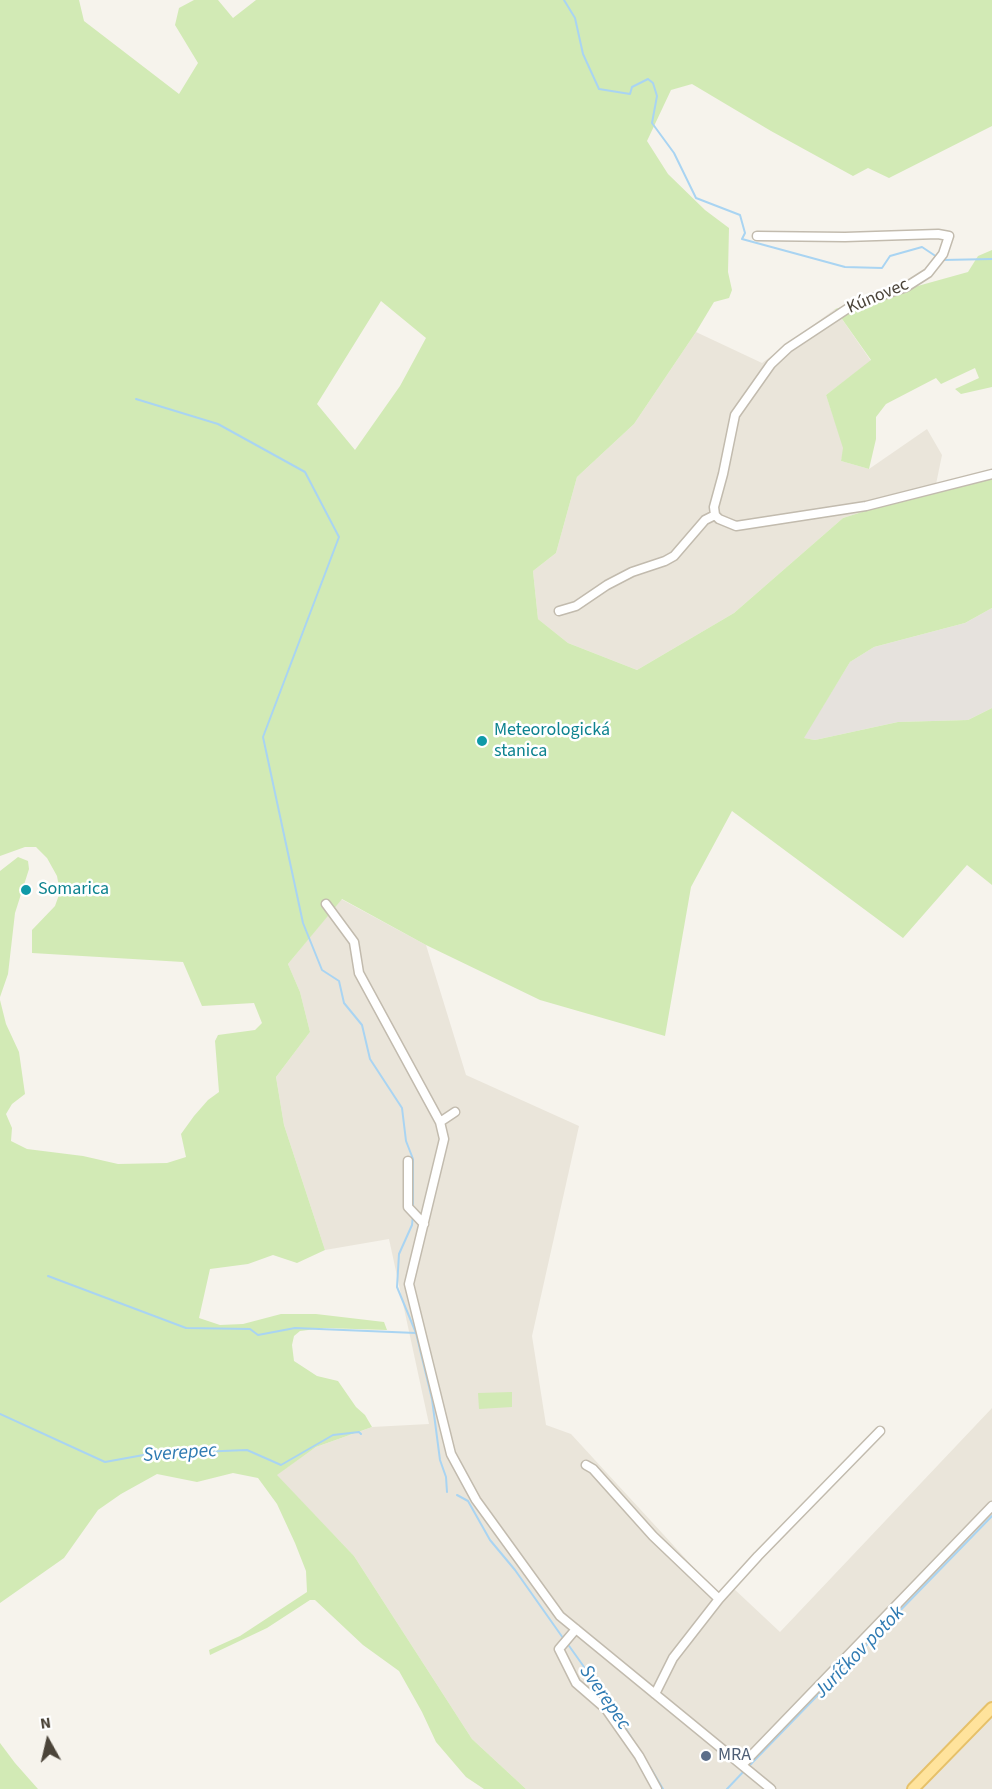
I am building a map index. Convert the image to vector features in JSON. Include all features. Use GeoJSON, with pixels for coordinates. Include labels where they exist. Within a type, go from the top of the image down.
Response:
{"type":"FeatureCollection","features":[{"type":"Feature","properties":{"kind":"main road"},"geometry":{"type":"LineString","coordinates":[[913,1789],[992,1708]]}},
{"type":"Feature","properties":{"kind":"street","name":"Kúnovec"},"geometry":{"type":"LineString","coordinates":[[715,515],[715,500],[735,416],[771,364],[788,348],[853,305],[906,287],[928,273],[943,254],[949,236],[938,234],[845,237],[757,236]]}},
{"type":"Feature","properties":{"kind":"street"},"geometry":{"type":"LineString","coordinates":[[559,610],[576,606],[607,585],[632,572],[674,556],[705,520],[715,515],[725,523],[736,526],[764,522],[866,506],[992,474]]}},
{"type":"Feature","properties":{"kind":"street"},"geometry":{"type":"LineString","coordinates":[[326,904],[354,942],[360,973],[440,1122],[444,1139],[409,1284],[451,1454],[483,1510],[560,1616],[771,1789]]}},
{"type":"Feature","properties":{"kind":"street"},"geometry":{"type":"LineString","coordinates":[[440,1122],[455,1112]]}},
{"type":"Feature","properties":{"kind":"street"},"geometry":{"type":"LineString","coordinates":[[408,1161],[408,1207],[424,1224]]}},
{"type":"Feature","properties":{"kind":"street"},"geometry":{"type":"LineString","coordinates":[[655,1694],[673,1658],[719,1599],[880,1431]]}},
{"type":"Feature","properties":{"kind":"street"},"geometry":{"type":"LineString","coordinates":[[586,1465],[593,1469],[653,1536],[719,1599]]}},
{"type":"Feature","properties":{"kind":"street"},"geometry":{"type":"LineString","coordinates":[[745,1768],[992,1506]]}},
{"type":"Feature","properties":{"kind":"street"},"geometry":{"type":"LineString","coordinates":[[576,1629],[559,1648],[576,1683],[606,1709],[639,1756],[657,1789]]}},
{"type":"Feature","properties":{"kind":"shaded area"},"geometry":{"type":"Polygon","coordinates":[[[835,309],[871,361],[826,395],[844,448],[841,461],[869,469],[927,429],[942,455],[935,489],[843,518],[734,613],[637,670],[568,643],[538,619],[533,571],[556,553],[577,477],[634,424],[696,332],[762,363],[835,309]]]}},
{"type":"Feature","properties":{"kind":"shaded area"},"geometry":{"type":"Polygon","coordinates":[[[992,608],[992,708],[968,720],[898,722],[815,740],[803,738],[850,662],[874,647],[965,623],[992,608]]]}},
{"type":"Feature","properties":{"kind":"shaded area"},"geometry":{"type":"Polygon","coordinates":[[[341,899],[426,945],[466,1075],[579,1126],[532,1336],[546,1425],[571,1434],[719,1595],[732,1587],[780,1632],[992,1408],[992,1789],[526,1789],[472,1739],[354,1556],[276,1475],[316,1447],[372,1427],[429,1424],[389,1239],[325,1250],[284,1125],[276,1077],[310,1032],[300,992],[288,964],[341,899]]]}},
{"type":"Feature","properties":{"kind":"green space"},"geometry":{"type":"Polygon","coordinates":[[[0,0],[79,0],[84,21],[179,94],[198,63],[175,25],[179,8],[194,0],[218,0],[233,18],[256,0],[992,0],[992,126],[889,178],[868,168],[853,176],[692,84],[671,90],[647,141],[668,174],[705,210],[729,228],[728,272],[732,290],[729,298],[714,302],[634,424],[577,477],[556,553],[533,571],[538,619],[568,643],[637,670],[734,613],[843,518],[935,489],[992,479],[992,608],[965,623],[874,647],[850,662],[804,738],[815,740],[898,722],[968,720],[992,708],[992,885],[967,865],[903,938],[732,811],[691,887],[665,1036],[540,1000],[426,945],[342,899],[288,964],[300,992],[310,1032],[276,1077],[284,1125],[325,1250],[297,1263],[273,1255],[248,1264],[210,1269],[199,1318],[220,1325],[243,1324],[281,1314],[316,1314],[384,1322],[387,1330],[324,1328],[300,1331],[294,1336],[292,1345],[294,1361],[317,1376],[338,1381],[372,1427],[316,1447],[277,1475],[354,1556],[472,1739],[526,1789],[484,1789],[466,1777],[436,1742],[399,1671],[363,1645],[315,1600],[310,1600],[267,1628],[210,1655],[209,1650],[240,1636],[307,1592],[306,1571],[295,1543],[277,1504],[258,1478],[233,1473],[197,1482],[157,1474],[98,1510],[64,1558],[0,1603],[0,1000],[6,1024],[19,1052],[25,1094],[12,1104],[6,1114],[12,1128],[11,1141],[27,1149],[83,1156],[118,1164],[167,1163],[186,1157],[181,1134],[208,1100],[219,1092],[215,1041],[218,1035],[255,1030],[262,1023],[254,1003],[202,1006],[183,962],[32,953],[32,930],[55,906],[60,892],[57,876],[47,858],[36,847],[25,847],[0,856],[0,0]],[[381,301],[317,404],[355,450],[400,386],[426,338],[381,301]]]}},
{"type":"Feature","properties":{"kind":"green space"},"geometry":{"type":"Polygon","coordinates":[[[992,250],[992,387],[961,394],[955,389],[979,378],[975,368],[941,384],[936,378],[886,404],[876,417],[876,439],[869,469],[841,461],[843,448],[826,395],[871,360],[835,309],[968,272],[978,256],[992,250]]]}},
{"type":"Feature","properties":{"kind":"green space"},"geometry":{"type":"Polygon","coordinates":[[[18,857],[28,861],[29,869],[15,913],[8,974],[0,997],[0,871],[18,857]]]}},
{"type":"Feature","properties":{"kind":"green space"},"geometry":{"type":"Polygon","coordinates":[[[512,1392],[512,1407],[479,1409],[478,1393],[512,1392]]]}},
{"type":"Feature","properties":{"kind":"green space"},"geometry":{"type":"Polygon","coordinates":[[[0,1743],[15,1763],[38,1789],[0,1789],[0,1743]]]}},
{"type":"Feature","properties":{"kind":"waterway"},"geometry":{"type":"LineString","coordinates":[[564,0],[575,18],[583,54],[599,89],[630,94],[632,87],[648,79],[653,83],[657,96],[652,123],[674,153],[696,198],[740,215],[745,233],[742,239],[845,267],[882,268],[890,256],[922,247],[937,257]]}},
{"type":"Feature","properties":{"kind":"waterway"},"geometry":{"type":"LineString","coordinates":[[942,260],[992,259]]}},
{"type":"Feature","properties":{"kind":"waterway"},"geometry":{"type":"LineString","coordinates":[[136,399],[218,424],[305,472],[339,537],[263,737],[303,923],[322,970],[339,981],[344,1003],[362,1025],[370,1059],[402,1108],[406,1141],[413,1159],[413,1206]]}},
{"type":"Feature","properties":{"kind":"waterway"},"geometry":{"type":"LineString","coordinates":[[413,1215],[412,1225],[399,1254],[397,1287],[416,1333],[432,1399],[440,1460],[446,1477],[447,1492]]}},
{"type":"Feature","properties":{"kind":"waterway"},"geometry":{"type":"LineString","coordinates":[[48,1276],[186,1328],[250,1329],[258,1335],[295,1328],[416,1333]]}},
{"type":"Feature","properties":{"kind":"waterway","name":"Sverepec"},"geometry":{"type":"LineString","coordinates":[[0,1414],[105,1462],[149,1454],[247,1450],[281,1465],[333,1435],[359,1432],[361,1434]]}},
{"type":"Feature","properties":{"kind":"waterway","name":"Sverepec"},"geometry":{"type":"LineString","coordinates":[[457,1495],[468,1501],[490,1540],[515,1570],[563,1638]]}},
{"type":"Feature","properties":{"kind":"waterway","name":"Juríčkov potok"},"geometry":{"type":"LineString","coordinates":[[749,1766],[992,1516]]}},
{"type":"Feature","properties":{"kind":"waterway","name":"Sverepec"},"geometry":{"type":"LineString","coordinates":[[567,1643],[614,1709],[634,1742]]}},
{"type":"Feature","properties":{"kind":"waterway","name":"Sverepec"},"geometry":{"type":"LineString","coordinates":[[650,1767],[663,1789]]}},
{"type":"Feature","properties":{"kind":"waterway","name":"Juríčkov potok"},"geometry":{"type":"LineString","coordinates":[[727,1789],[745,1770]]}},
{"type":"Feature","properties":{"kind":"place","name":"Meteorologická stanica"},"geometry":{"type":"Point","coordinates":[482,741]}},
{"type":"Feature","properties":{"kind":"place","name":"Somarica"},"geometry":{"type":"Point","coordinates":[26,890]}},
{"type":"Feature","properties":{"kind":"place","name":"MRA"},"geometry":{"type":"Point","coordinates":[706,1756]}}]}
